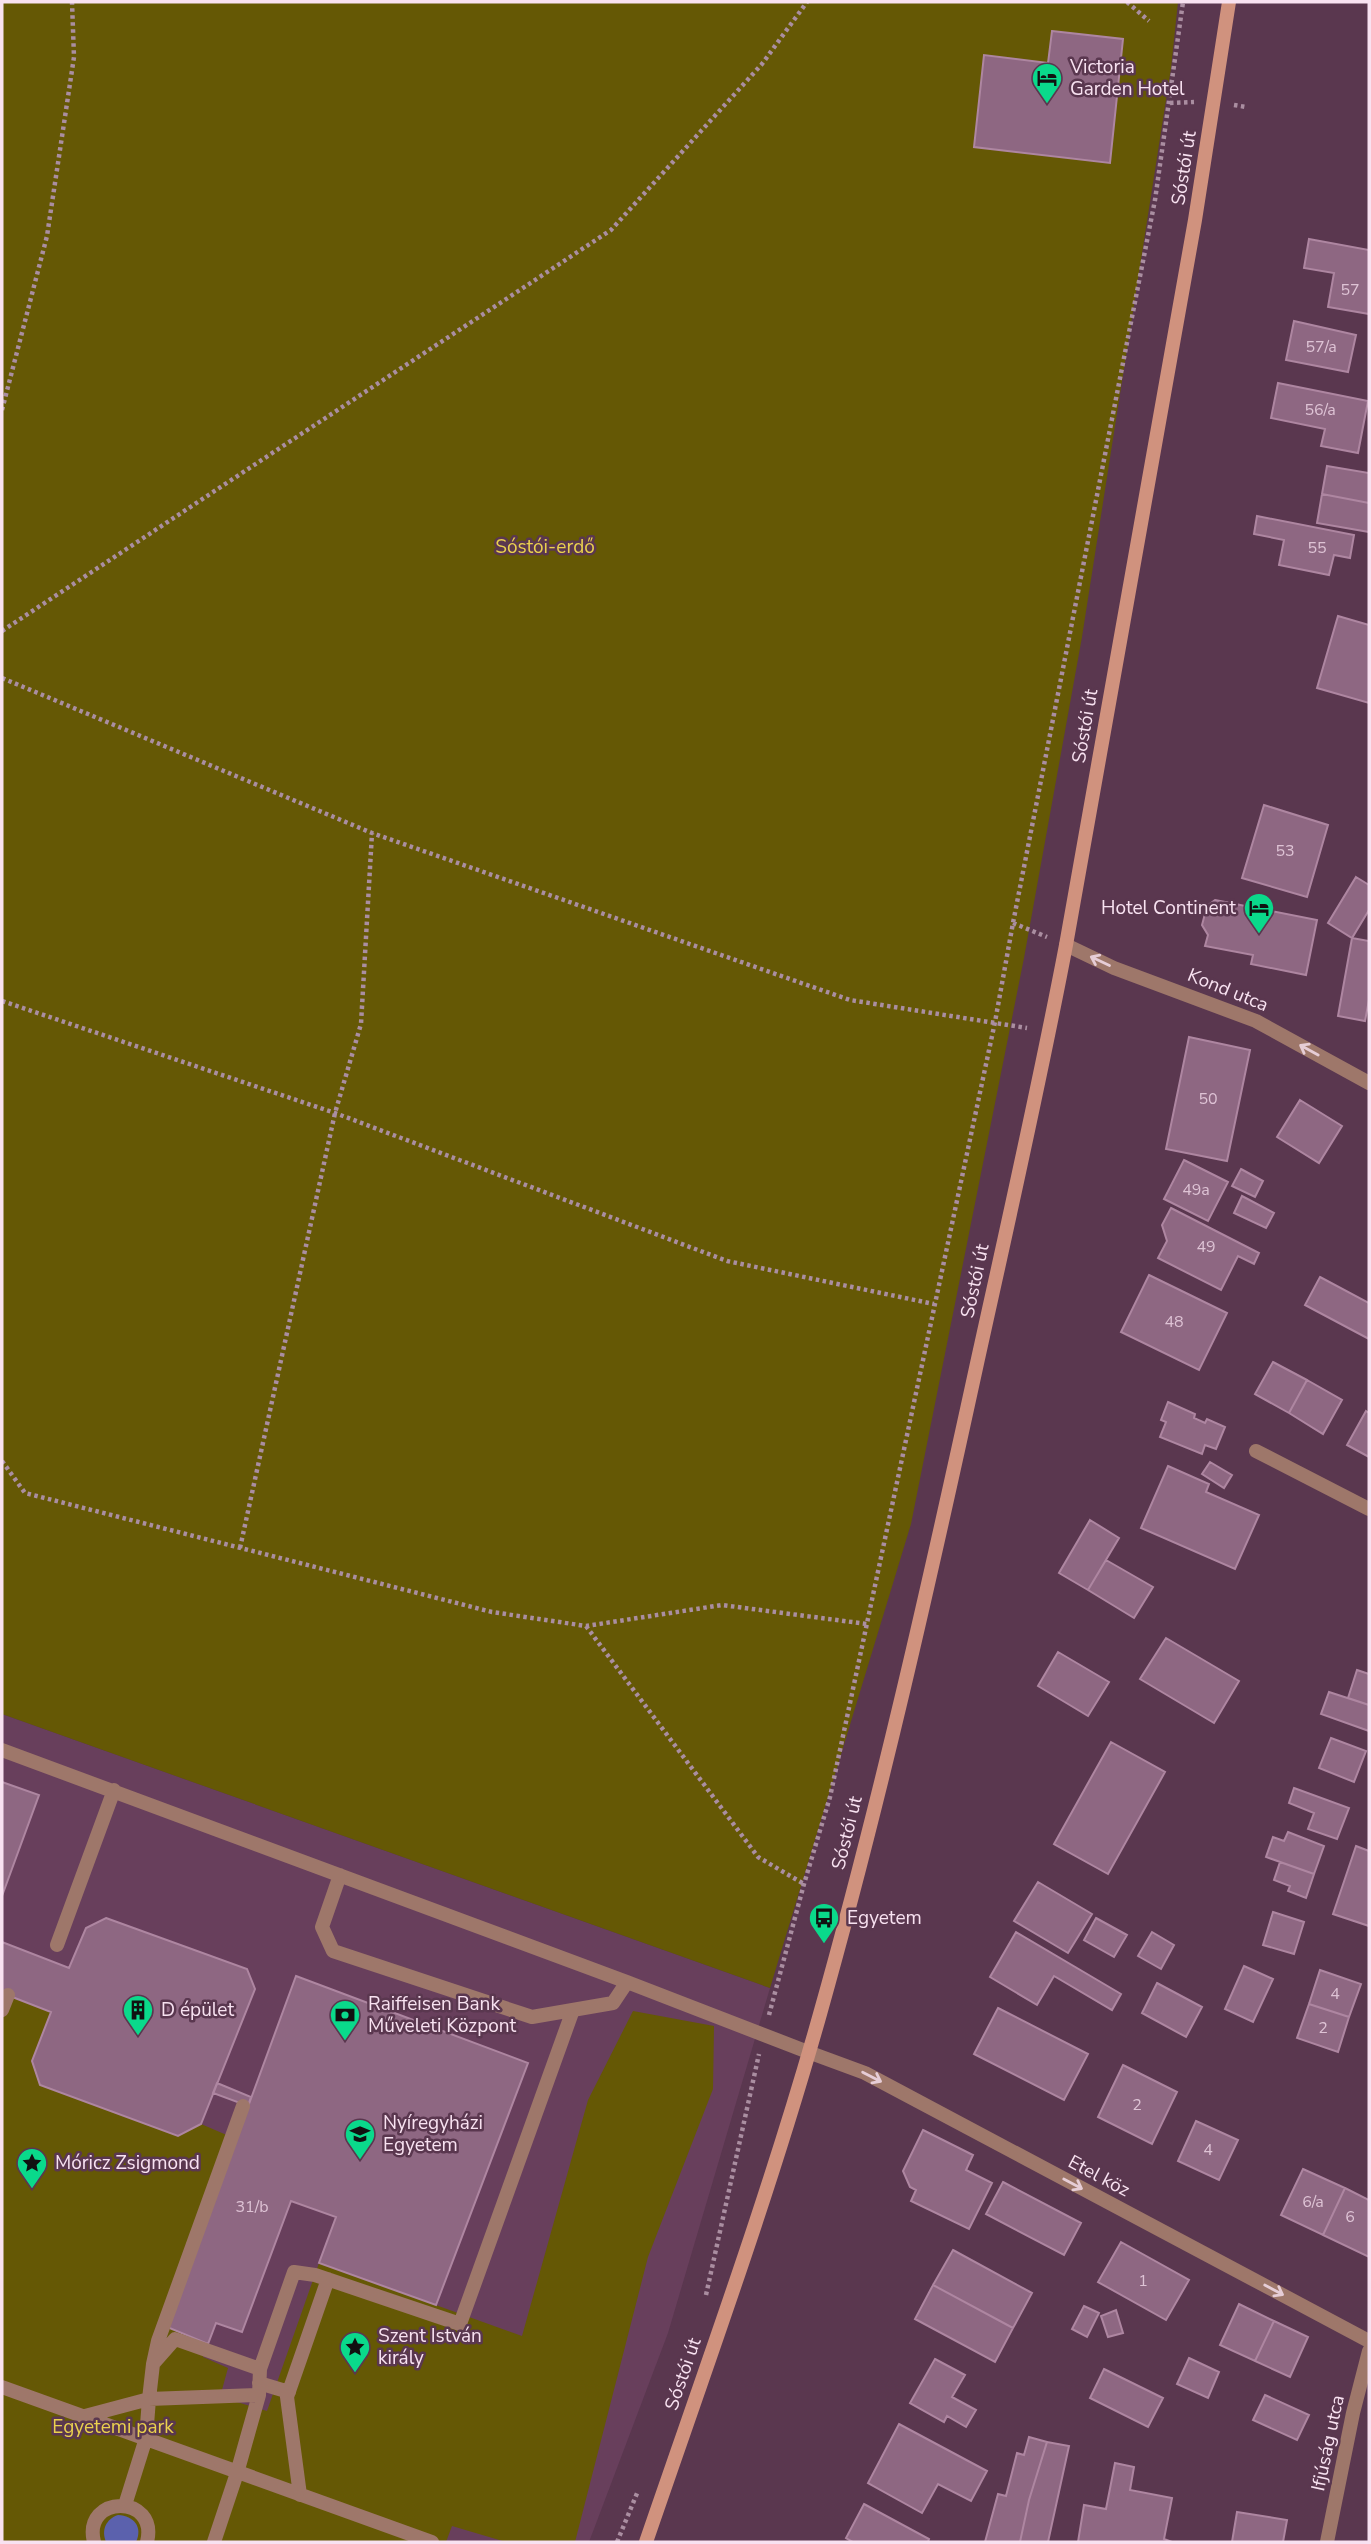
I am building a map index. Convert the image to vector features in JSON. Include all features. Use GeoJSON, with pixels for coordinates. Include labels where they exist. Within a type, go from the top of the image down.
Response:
{"type":"FeatureCollection","features":[{"type":"Feature","properties":{"kind":"main road","name":"Sóstói út"},"geometry":{"type":"LineString","coordinates":[[646,2542],[758,2213],[808,2052],[891,1739],[954,1466],[1050,1033],[1193,233],[1229,2]]}},
{"type":"Feature","properties":{"kind":"street","name":"Kond utca"},"geometry":{"type":"LineString","coordinates":[[1066,945],[1114,968],[1256,1021],[1369,1083]]}},
{"type":"Feature","properties":{"kind":"street"},"geometry":{"type":"LineString","coordinates":[[1256,1451],[1369,1509]]}},
{"type":"Feature","properties":{"kind":"street","name":"Etel köz"},"geometry":{"type":"LineString","coordinates":[[2,1751],[114,1790],[865,2073],[1369,2340]]}},
{"type":"Feature","properties":{"kind":"street"},"geometry":{"type":"LineString","coordinates":[[57,1945],[114,1790]]}},
{"type":"Feature","properties":{"kind":"street"},"geometry":{"type":"LineString","coordinates":[[340,1875],[323,1927],[333,1951],[532,2017],[613,2003],[627,1982]]}},
{"type":"Feature","properties":{"kind":"street"},"geometry":{"type":"LineString","coordinates":[[2,2010],[8,1996]]}},
{"type":"Feature","properties":{"kind":"street"},"geometry":{"type":"LineString","coordinates":[[214,2542],[237,2473],[260,2382],[295,2272],[328,2279],[460,2324],[573,2010]]}},
{"type":"Feature","properties":{"kind":"street"},"geometry":{"type":"LineString","coordinates":[[125,2505],[146,2438],[158,2340],[243,2106]]}},
{"type":"Feature","properties":{"kind":"street"},"geometry":{"type":"LineString","coordinates":[[300,2495],[287,2397],[328,2279]]}},
{"type":"Feature","properties":{"kind":"street"},"geometry":{"type":"LineString","coordinates":[[153,2364],[175,2339],[260,2382],[289,2392]]}},
{"type":"Feature","properties":{"kind":"street","name":"Ifjúság utca"},"geometry":{"type":"LineString","coordinates":[[1327,2542],[1353,2413],[1369,2351]]}},
{"type":"Feature","properties":{"kind":"street"},"geometry":{"type":"LineString","coordinates":[[85,2416],[149,2399],[260,2382]]}},
{"type":"Feature","properties":{"kind":"street"},"geometry":{"type":"LineString","coordinates":[[2,2387],[432,2542]]}},
{"type":"Feature","properties":{"kind":"street"},"geometry":{"type":"LineString","coordinates":[[94,2542],[92,2531],[100,2514],[107,2508],[125,2505],[141,2513],[147,2522],[150,2542]]}},
{"type":"Feature","properties":{"kind":"path"},"geometry":{"type":"LineString","coordinates":[[2,410],[47,236],[74,57],[72,2]]}},
{"type":"Feature","properties":{"kind":"path"},"geometry":{"type":"LineString","coordinates":[[2,631],[611,230],[762,64],[807,2]]}},
{"type":"Feature","properties":{"kind":"path"},"geometry":{"type":"LineString","coordinates":[[1127,2],[1149,21]]}},
{"type":"Feature","properties":{"kind":"path"},"geometry":{"type":"LineString","coordinates":[[705,2297],[763,2035],[830,1797],[995,1022],[1155,200],[1182,2]]}},
{"type":"Feature","properties":{"kind":"path"},"geometry":{"type":"LineString","coordinates":[[2,678],[372,833],[850,1000],[1050,1033]]}},
{"type":"Feature","properties":{"kind":"path"},"geometry":{"type":"LineString","coordinates":[[240,1548],[335,1113],[361,1024],[372,833]]}},
{"type":"Feature","properties":{"kind":"path"},"geometry":{"type":"LineString","coordinates":[[1013,923],[1066,945]]}},
{"type":"Feature","properties":{"kind":"path"},"geometry":{"type":"LineString","coordinates":[[2,1001],[335,1113],[727,1261],[934,1304]]}},
{"type":"Feature","properties":{"kind":"path"},"geometry":{"type":"LineString","coordinates":[[2,1461],[25,1493],[492,1612],[586,1626],[722,1605],[867,1624]]}},
{"type":"Feature","properties":{"kind":"path"},"geometry":{"type":"LineString","coordinates":[[586,1626],[758,1857],[804,1884]]}},
{"type":"Feature","properties":{"kind":"path"},"geometry":{"type":"LineString","coordinates":[[617,2542],[643,2478]]}},
{"type":"Feature","properties":{"kind":"shaded area","name":"Nyíregyházi Egyetem"},"geometry":{"type":"Polygon","coordinates":[[[2,1714],[770,1988],[668,2333],[589,2542],[2,2542],[2,1714]]]}},
{"type":"Feature","properties":{"kind":"green space","name":"Sóstói-erdő"},"geometry":{"type":"Polygon","coordinates":[[[2,2],[1178,2],[1171,68],[1082,637],[1024,958],[911,1524],[770,1988],[2,1714],[2,2]]]}},
{"type":"Feature","properties":{"kind":"green space","name":"Egyetemi park"},"geometry":{"type":"Polygon","coordinates":[[[2,1993],[51,2012],[32,2061],[40,2085],[177,2136],[201,2124],[236,2139],[168,2327],[208,2344],[203,2357],[228,2368],[220,2397],[267,2411],[319,2263],[522,2336],[588,2100],[633,2011],[714,2026],[713,2089],[648,2257],[575,2542],[506,2542],[452,2526],[446,2542],[2,2542],[2,1993]]]}},
{"type":"Feature","properties":{"kind":"water"},"geometry":{"type":"Polygon","coordinates":[[[118,2515],[136,2523],[136,2542],[106,2542],[106,2526],[110,2519],[118,2515]]]}},
{"type":"Feature","properties":{"kind":"building","name":"Victoria Garden Hotel"},"geometry":{"type":"Polygon","coordinates":[[[1052,31],[1123,39],[1110,163],[974,147],[984,55],[1048,63],[1052,31]]]}},
{"type":"Feature","properties":{"kind":"building"},"geometry":{"type":"Polygon","coordinates":[[[1309,239],[1369,250],[1369,314],[1328,307],[1334,273],[1304,268],[1309,239]]]}},
{"type":"Feature","properties":{"kind":"building"},"geometry":{"type":"Polygon","coordinates":[[[1294,321],[1356,335],[1348,372],[1286,360],[1294,321]]]}},
{"type":"Feature","properties":{"kind":"building"},"geometry":{"type":"Polygon","coordinates":[[[1278,383],[1368,401],[1358,453],[1321,446],[1325,429],[1271,418],[1278,383]]]}},
{"type":"Feature","properties":{"kind":"building"},"geometry":{"type":"Polygon","coordinates":[[[1327,466],[1369,473],[1369,503],[1322,494],[1327,466]]]}},
{"type":"Feature","properties":{"kind":"building"},"geometry":{"type":"Polygon","coordinates":[[[1322,494],[1369,503],[1369,532],[1317,523],[1322,494]]]}},
{"type":"Feature","properties":{"kind":"building"},"geometry":{"type":"Polygon","coordinates":[[[1257,516],[1354,535],[1350,558],[1334,555],[1329,575],[1279,565],[1284,540],[1254,534],[1257,516]]]}},
{"type":"Feature","properties":{"kind":"building"},"geometry":{"type":"Polygon","coordinates":[[[1338,616],[1369,625],[1369,703],[1317,688],[1338,616]]]}},
{"type":"Feature","properties":{"kind":"building"},"geometry":{"type":"Polygon","coordinates":[[[1264,805],[1328,825],[1307,897],[1242,878],[1264,805]]]}},
{"type":"Feature","properties":{"kind":"building"},"geometry":{"type":"Polygon","coordinates":[[[1356,877],[1369,885],[1369,910],[1352,938],[1328,923],[1356,877]]]}},
{"type":"Feature","properties":{"kind":"building"},"geometry":{"type":"Polygon","coordinates":[[[1215,900],[1317,920],[1306,975],[1251,964],[1253,955],[1205,946],[1208,935],[1202,925],[1207,906],[1215,900]]]}},
{"type":"Feature","properties":{"kind":"building"},"geometry":{"type":"Polygon","coordinates":[[[1352,938],[1369,941],[1369,1000],[1365,1021],[1338,1016],[1352,938]]]}},
{"type":"Feature","properties":{"kind":"building"},"geometry":{"type":"Polygon","coordinates":[[[1189,1037],[1250,1050],[1227,1161],[1166,1149],[1189,1037]]]}},
{"type":"Feature","properties":{"kind":"building"},"geometry":{"type":"Polygon","coordinates":[[[1300,1100],[1342,1126],[1319,1163],[1277,1137],[1300,1100]]]}},
{"type":"Feature","properties":{"kind":"building"},"geometry":{"type":"Polygon","coordinates":[[[1184,1160],[1228,1182],[1208,1221],[1164,1199],[1184,1160]]]}},
{"type":"Feature","properties":{"kind":"building"},"geometry":{"type":"Polygon","coordinates":[[[1241,1169],[1263,1181],[1255,1197],[1232,1186],[1241,1169]]]}},
{"type":"Feature","properties":{"kind":"building"},"geometry":{"type":"Polygon","coordinates":[[[1242,1196],[1274,1213],[1266,1228],[1234,1213],[1242,1196]]]}},
{"type":"Feature","properties":{"kind":"building"},"geometry":{"type":"Polygon","coordinates":[[[1171,1208],[1259,1253],[1254,1264],[1238,1256],[1221,1290],[1158,1258],[1167,1241],[1162,1225],[1171,1208]]]}},
{"type":"Feature","properties":{"kind":"building"},"geometry":{"type":"Polygon","coordinates":[[[1149,1275],[1227,1313],[1199,1370],[1121,1332],[1149,1275]]]}},
{"type":"Feature","properties":{"kind":"building"},"geometry":{"type":"Polygon","coordinates":[[[1320,1277],[1369,1303],[1369,1339],[1305,1305],[1320,1277]]]}},
{"type":"Feature","properties":{"kind":"building"},"geometry":{"type":"Polygon","coordinates":[[[1273,1362],[1307,1380],[1289,1413],[1255,1394],[1273,1362]]]}},
{"type":"Feature","properties":{"kind":"building"},"geometry":{"type":"Polygon","coordinates":[[[1307,1380],[1342,1400],[1323,1434],[1289,1413],[1307,1380]]]}},
{"type":"Feature","properties":{"kind":"building"},"geometry":{"type":"Polygon","coordinates":[[[1168,1402],[1195,1414],[1194,1418],[1205,1423],[1207,1419],[1225,1427],[1216,1449],[1205,1445],[1202,1454],[1160,1437],[1166,1422],[1161,1420],[1168,1402]]]}},
{"type":"Feature","properties":{"kind":"building"},"geometry":{"type":"Polygon","coordinates":[[[1366,1411],[1369,1413],[1369,1457],[1347,1445],[1366,1411]]]}},
{"type":"Feature","properties":{"kind":"building"},"geometry":{"type":"Polygon","coordinates":[[[1210,1462],[1232,1475],[1224,1488],[1202,1474],[1210,1462]]]}},
{"type":"Feature","properties":{"kind":"building"},"geometry":{"type":"Polygon","coordinates":[[[1168,1466],[1209,1484],[1206,1492],[1259,1515],[1235,1569],[1141,1528],[1168,1466]]]}},
{"type":"Feature","properties":{"kind":"building"},"geometry":{"type":"Polygon","coordinates":[[[1090,1520],[1119,1538],[1088,1590],[1059,1573],[1090,1520]]]}},
{"type":"Feature","properties":{"kind":"building"},"geometry":{"type":"Polygon","coordinates":[[[1106,1560],[1153,1587],[1134,1618],[1088,1590],[1106,1560]]]}},
{"type":"Feature","properties":{"kind":"building"},"geometry":{"type":"Polygon","coordinates":[[[1166,1638],[1239,1681],[1214,1723],[1140,1679],[1166,1638]]]}},
{"type":"Feature","properties":{"kind":"building"},"geometry":{"type":"Polygon","coordinates":[[[1058,1652],[1109,1682],[1088,1716],[1038,1686],[1058,1652]]]}},
{"type":"Feature","properties":{"kind":"building"},"geometry":{"type":"Polygon","coordinates":[[[1357,1670],[1369,1674],[1369,1705],[1348,1698],[1357,1670]]]}},
{"type":"Feature","properties":{"kind":"building"},"geometry":{"type":"Polygon","coordinates":[[[1329,1692],[1369,1705],[1369,1731],[1321,1714],[1329,1692]]]}},
{"type":"Feature","properties":{"kind":"building"},"geometry":{"type":"Polygon","coordinates":[[[1331,1738],[1366,1751],[1354,1782],[1319,1768],[1331,1738]]]}},
{"type":"Feature","properties":{"kind":"building"},"geometry":{"type":"Polygon","coordinates":[[[1111,1742],[1165,1772],[1108,1874],[1054,1844],[1111,1742]]]}},
{"type":"Feature","properties":{"kind":"building"},"geometry":{"type":"Polygon","coordinates":[[[2,1782],[39,1795],[2,1896],[2,1782]]]}},
{"type":"Feature","properties":{"kind":"building"},"geometry":{"type":"Polygon","coordinates":[[[1294,1788],[1349,1808],[1337,1839],[1308,1829],[1314,1813],[1289,1803],[1294,1788]]]}},
{"type":"Feature","properties":{"kind":"building"},"geometry":{"type":"Polygon","coordinates":[[[1288,1832],[1324,1846],[1314,1874],[1266,1857],[1273,1837],[1284,1841],[1288,1832]]]}},
{"type":"Feature","properties":{"kind":"building"},"geometry":{"type":"Polygon","coordinates":[[[1356,1846],[1369,1851],[1369,1926],[1333,1914],[1356,1846]]]}},
{"type":"Feature","properties":{"kind":"building"},"geometry":{"type":"Polygon","coordinates":[[[1280,1862],[1314,1874],[1306,1898],[1288,1891],[1290,1886],[1274,1880],[1280,1862]]]}},
{"type":"Feature","properties":{"kind":"building"},"geometry":{"type":"Polygon","coordinates":[[[1038,1882],[1092,1914],[1068,1953],[1014,1921],[1038,1882]]]}},
{"type":"Feature","properties":{"kind":"building"},"geometry":{"type":"Polygon","coordinates":[[[1273,1912],[1304,1922],[1294,1954],[1263,1945],[1273,1912]]]}},
{"type":"Feature","properties":{"kind":"building","name":"D épület"},"geometry":{"type":"Polygon","coordinates":[[[106,1918],[247,1969],[255,1989],[201,2124],[178,2136],[40,2085],[32,2061],[51,2012],[2,1993],[2,1942],[69,1968],[86,1928],[106,1918]]]}},
{"type":"Feature","properties":{"kind":"building"},"geometry":{"type":"Polygon","coordinates":[[[1096,1918],[1127,1935],[1114,1957],[1084,1940],[1096,1918]]]}},
{"type":"Feature","properties":{"kind":"building"},"geometry":{"type":"Polygon","coordinates":[[[1016,1932],[1121,1994],[1112,2010],[1054,1976],[1037,2005],[990,1977],[1016,1932]]]}},
{"type":"Feature","properties":{"kind":"building"},"geometry":{"type":"Polygon","coordinates":[[[1152,1932],[1174,1945],[1161,1969],[1138,1956],[1152,1932]]]}},
{"type":"Feature","properties":{"kind":"building"},"geometry":{"type":"Polygon","coordinates":[[[1244,1966],[1273,1979],[1253,2022],[1225,2009],[1244,1966]]]}},
{"type":"Feature","properties":{"kind":"building"},"geometry":{"type":"Polygon","coordinates":[[[1320,1970],[1361,1984],[1349,2017],[1309,2004],[1320,1970]]]}},
{"type":"Feature","properties":{"kind":"building"},"geometry":{"type":"Polygon","coordinates":[[[296,1976],[528,2063],[436,2305],[319,2263],[336,2217],[291,2201],[242,2332],[216,2323],[208,2344],[167,2327],[296,1976]]]}},
{"type":"Feature","properties":{"kind":"building"},"geometry":{"type":"Polygon","coordinates":[[[1157,1983],[1202,2007],[1186,2037],[1142,2013],[1157,1983]]]}},
{"type":"Feature","properties":{"kind":"building"},"geometry":{"type":"Polygon","coordinates":[[[1309,2004],[1349,2017],[1338,2052],[1297,2038],[1309,2004]]]}},
{"type":"Feature","properties":{"kind":"building"},"geometry":{"type":"Polygon","coordinates":[[[998,2008],[1088,2054],[1064,2100],[974,2054],[998,2008]]]}},
{"type":"Feature","properties":{"kind":"building"},"geometry":{"type":"Polygon","coordinates":[[[1123,2065],[1177,2092],[1152,2144],[1098,2117],[1123,2065]]]}},
{"type":"Feature","properties":{"kind":"building"},"geometry":{"type":"Polygon","coordinates":[[[217,2083],[251,2097],[248,2106],[213,2093],[217,2083]]]}},
{"type":"Feature","properties":{"kind":"building"},"geometry":{"type":"Polygon","coordinates":[[[1196,2121],[1238,2140],[1219,2180],[1178,2161],[1196,2121]]]}},
{"type":"Feature","properties":{"kind":"building"},"geometry":{"type":"Polygon","coordinates":[[[923,2130],[973,2155],[966,2170],[992,2183],[969,2229],[911,2201],[916,2190],[910,2187],[903,2171],[923,2130]]]}},
{"type":"Feature","properties":{"kind":"building"},"geometry":{"type":"Polygon","coordinates":[[[1303,2169],[1345,2188],[1323,2235],[1281,2215],[1303,2169]]]}},
{"type":"Feature","properties":{"kind":"building"},"geometry":{"type":"Polygon","coordinates":[[[1003,2182],[1081,2223],[1064,2255],[986,2214],[1003,2182]]]}},
{"type":"Feature","properties":{"kind":"building"},"geometry":{"type":"Polygon","coordinates":[[[1345,2188],[1369,2200],[1369,2257],[1323,2235],[1345,2188]]]}},
{"type":"Feature","properties":{"kind":"building"},"geometry":{"type":"Polygon","coordinates":[[[1121,2242],[1189,2280],[1166,2320],[1098,2282],[1121,2242]]]}},
{"type":"Feature","properties":{"kind":"building"},"geometry":{"type":"Polygon","coordinates":[[[953,2250],[1032,2293],[1013,2328],[933,2285],[953,2250]]]}},
{"type":"Feature","properties":{"kind":"building"},"geometry":{"type":"Polygon","coordinates":[[[933,2285],[1013,2328],[995,2362],[915,2319],[933,2285]]]}},
{"type":"Feature","properties":{"kind":"building"},"geometry":{"type":"Polygon","coordinates":[[[1239,2304],[1274,2321],[1255,2361],[1220,2345],[1239,2304]]]}},
{"type":"Feature","properties":{"kind":"building"},"geometry":{"type":"Polygon","coordinates":[[[1084,2306],[1099,2313],[1087,2337],[1072,2329],[1084,2306]]]}},
{"type":"Feature","properties":{"kind":"building"},"geometry":{"type":"Polygon","coordinates":[[[1116,2310],[1123,2333],[1108,2337],[1101,2316],[1116,2310]]]}},
{"type":"Feature","properties":{"kind":"building"},"geometry":{"type":"Polygon","coordinates":[[[1274,2321],[1308,2337],[1290,2377],[1255,2361],[1274,2321]]]}},
{"type":"Feature","properties":{"kind":"building"},"geometry":{"type":"Polygon","coordinates":[[[1189,2358],[1219,2372],[1208,2398],[1177,2384],[1189,2358]]]}},
{"type":"Feature","properties":{"kind":"building"},"geometry":{"type":"Polygon","coordinates":[[[935,2359],[965,2375],[952,2397],[976,2410],[966,2427],[947,2416],[944,2422],[910,2403],[935,2359]]]}},
{"type":"Feature","properties":{"kind":"building"},"geometry":{"type":"Polygon","coordinates":[[[1104,2369],[1163,2398],[1148,2427],[1090,2398],[1104,2369]]]}},
{"type":"Feature","properties":{"kind":"building"},"geometry":{"type":"Polygon","coordinates":[[[1265,2395],[1309,2415],[1297,2440],[1253,2420],[1265,2395]]]}},
{"type":"Feature","properties":{"kind":"building"},"geometry":{"type":"Polygon","coordinates":[[[899,2424],[987,2471],[971,2501],[938,2484],[922,2513],[868,2483],[899,2424]]]}},
{"type":"Feature","properties":{"kind":"building"},"geometry":{"type":"Polygon","coordinates":[[[1029,2437],[1047,2442],[1029,2500],[1020,2542],[985,2542],[998,2494],[1006,2496],[1017,2453],[1024,2455],[1029,2437]]]}},
{"type":"Feature","properties":{"kind":"building"},"geometry":{"type":"Polygon","coordinates":[[[1047,2442],[1069,2446],[1048,2542],[1020,2542],[1029,2500],[1047,2442]]]}},
{"type":"Feature","properties":{"kind":"building"},"geometry":{"type":"Polygon","coordinates":[[[1115,2463],[1134,2467],[1130,2490],[1172,2498],[1164,2539],[1172,2542],[1078,2542],[1084,2505],[1106,2509],[1115,2463]]]}},
{"type":"Feature","properties":{"kind":"building"},"geometry":{"type":"Polygon","coordinates":[[[864,2504],[929,2539],[928,2542],[853,2542],[846,2538],[864,2504]]]}},
{"type":"Feature","properties":{"kind":"building"},"geometry":{"type":"Polygon","coordinates":[[[1237,2512],[1287,2520],[1283,2542],[1232,2542],[1237,2512]]]}},
{"type":"Feature","properties":{"kind":"place","name":"Victoria Garden Hotel"},"geometry":{"type":"Point","coordinates":[1047,105]}},
{"type":"Feature","properties":{"kind":"place","name":"Hotel Continent"},"geometry":{"type":"Point","coordinates":[1259,935]}},
{"type":"Feature","properties":{"kind":"place","name":"Egyetem"},"geometry":{"type":"Point","coordinates":[824,1945]}},
{"type":"Feature","properties":{"kind":"place","name":"D épület"},"geometry":{"type":"Point","coordinates":[138,2037]}},
{"type":"Feature","properties":{"kind":"place","name":"Raiffeisen Bank Műveleti Központ"},"geometry":{"type":"Point","coordinates":[345,2042]}},
{"type":"Feature","properties":{"kind":"place","name":"Nyíregyházi Egyetem"},"geometry":{"type":"Point","coordinates":[360,2161]}},
{"type":"Feature","properties":{"kind":"place","name":"Móricz Zsigmond"},"geometry":{"type":"Point","coordinates":[32,2190]}},
{"type":"Feature","properties":{"kind":"place","name":"Szent István király"},"geometry":{"type":"Point","coordinates":[355,2374]}}]}
